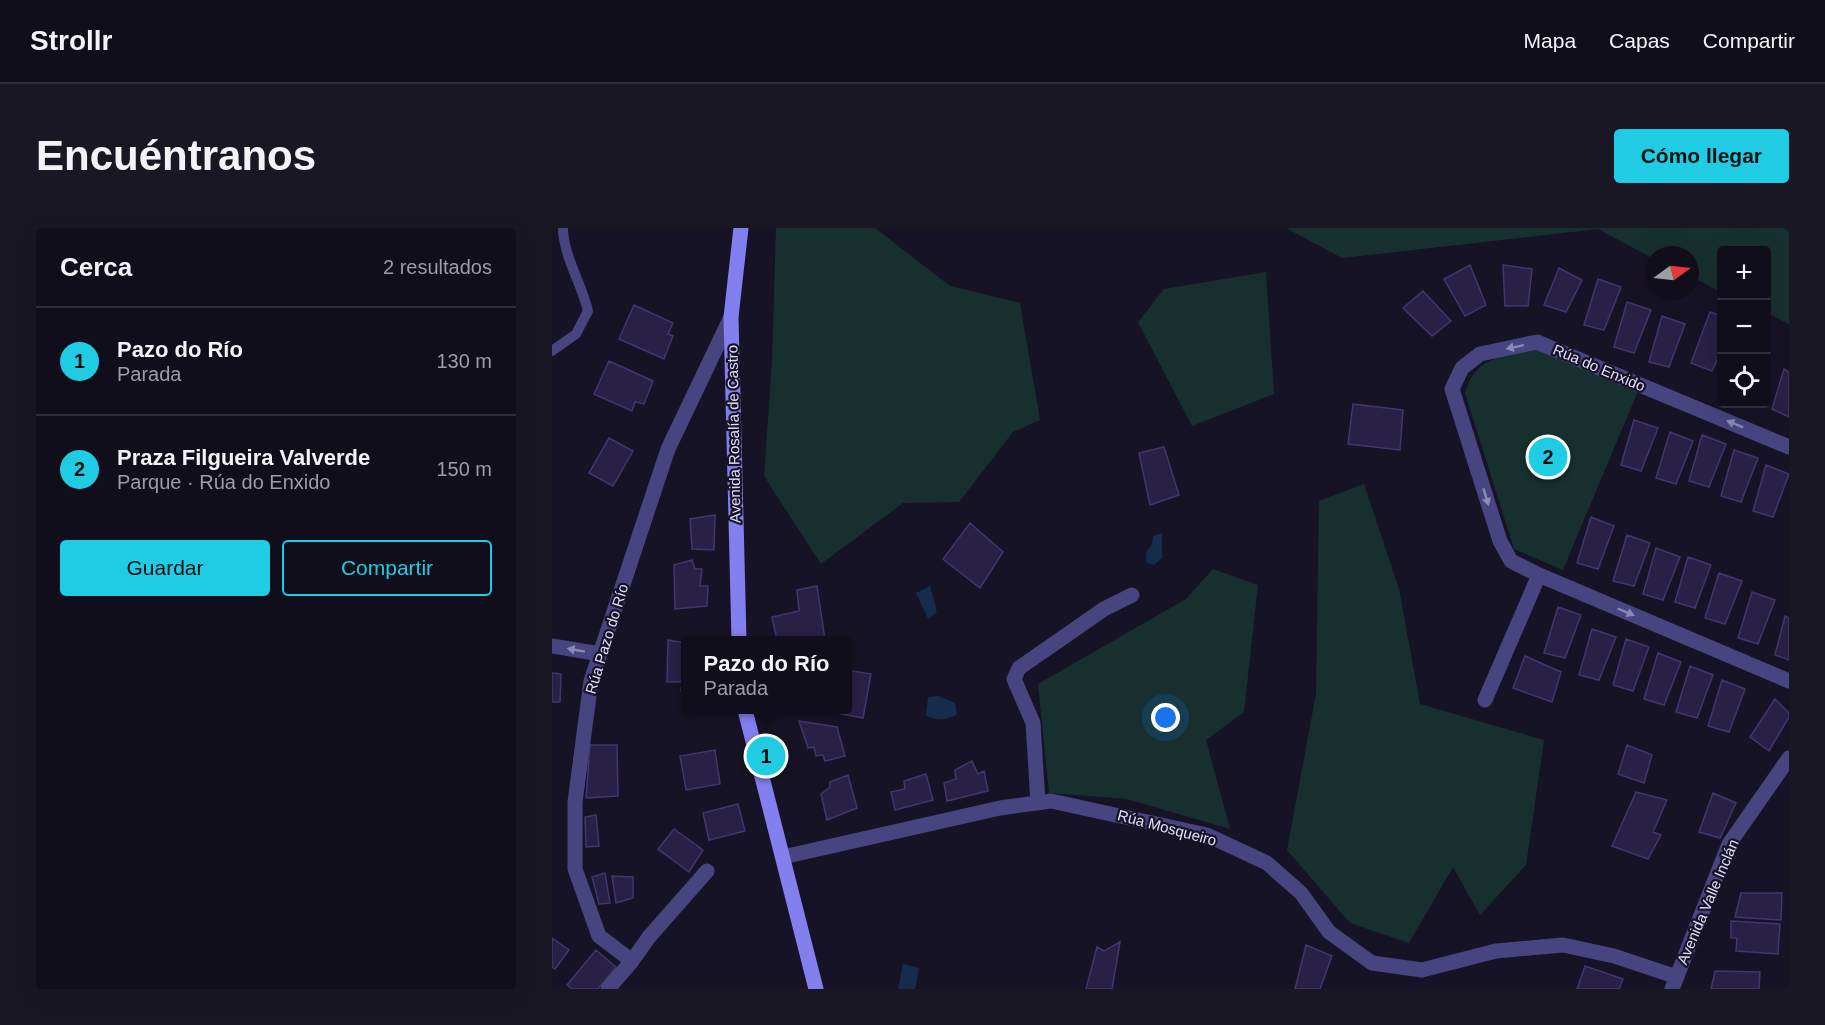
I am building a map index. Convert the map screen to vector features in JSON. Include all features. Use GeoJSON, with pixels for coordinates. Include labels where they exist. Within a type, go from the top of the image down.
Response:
{"type":"FeatureCollection","features":[{"type":"Feature","properties":{"kind":"street","name":"Avenida Rosalía de Castro"},"geometry":{"type":"LineString","coordinates":[[740,636],[731,317],[741,228]]}},
{"type":"Feature","properties":{"kind":"street","name":"Rúa Pazo do Río"},"geometry":{"type":"LineString","coordinates":[[632,961],[599,936],[575,869],[575,802],[591,681],[668,449],[731,317]]}},
{"type":"Feature","properties":{"kind":"street","name":"Rúa do Enxido"},"geometry":{"type":"LineString","coordinates":[[1789,447],[1537,342],[1480,354],[1462,368],[1452,389],[1500,541],[1511,561],[1789,681]]}},
{"type":"Feature","properties":{"kind":"street"},"geometry":{"type":"LineString","coordinates":[[1485,700],[1539,575]]}},
{"type":"Feature","properties":{"kind":"street"},"geometry":{"type":"LineString","coordinates":[[1038,803],[1033,723],[1014,680],[1019,668],[1104,609],[1132,595]]}},
{"type":"Feature","properties":{"kind":"street"},"geometry":{"type":"LineString","coordinates":[[552,646],[600,654]]}},
{"type":"Feature","properties":{"kind":"street"},"geometry":{"type":"LineString","coordinates":[[746,714],[816,989]]}},
{"type":"Feature","properties":{"kind":"street","name":"Avenida Valle Inclán"},"geometry":{"type":"LineString","coordinates":[[1675,983],[1729,844],[1789,758]]}},
{"type":"Feature","properties":{"kind":"street","name":"Rúa Mosqueiro"},"geometry":{"type":"LineString","coordinates":[[783,857],[1000,808],[1051,801],[1122,814],[1207,836],[1267,863],[1301,893],[1329,932],[1372,963],[1422,970],[1496,951],[1563,945],[1614,956],[1675,983]]}},
{"type":"Feature","properties":{"kind":"street"},"geometry":{"type":"LineString","coordinates":[[608,989],[649,937],[707,871]]}},
{"type":"Feature","properties":{"kind":"lane"},"geometry":{"type":"LineString","coordinates":[[552,351],[576,334],[588,311],[583,287],[567,253],[563,228]]}},
{"type":"Feature","properties":{"kind":"green space"},"geometry":{"type":"Polygon","coordinates":[[[776,228],[875,228],[950,286],[1020,303],[1040,420],[1013,432],[959,502],[903,503],[821,564],[764,476],[772,362],[776,228]]]}},
{"type":"Feature","properties":{"kind":"green space"},"geometry":{"type":"Polygon","coordinates":[[[1286,228],[1789,228],[1789,324],[1771,315],[1771,246],[1717,246],[1717,290],[1699,281],[1699,246],[1645,246],[1645,254],[1598,229],[1342,258],[1286,228]]]}},
{"type":"Feature","properties":{"kind":"green space"},"geometry":{"type":"Polygon","coordinates":[[[1266,272],[1274,394],[1192,426],[1138,322],[1164,289],[1266,272]]]}},
{"type":"Feature","properties":{"kind":"green space"},"geometry":{"type":"Polygon","coordinates":[[[1538,349],[1638,391],[1563,570],[1514,549],[1465,393],[1470,380],[1484,364],[1502,357],[1538,349]]]}},
{"type":"Feature","properties":{"kind":"green space"},"geometry":{"type":"Polygon","coordinates":[[[1364,484],[1399,589],[1420,704],[1544,740],[1526,865],[1480,915],[1453,867],[1409,943],[1350,923],[1287,850],[1316,694],[1319,501],[1364,484]]]}},
{"type":"Feature","properties":{"kind":"green space"},"geometry":{"type":"Polygon","coordinates":[[[1213,569],[1258,585],[1244,712],[1206,740],[1230,829],[1127,799],[1049,793],[1038,684],[1186,599],[1213,569]]]}},
{"type":"Feature","properties":{"kind":"water"},"geometry":{"type":"Polygon","coordinates":[[[1162,533],[1162,558],[1154,565],[1147,563],[1146,552],[1152,544],[1153,536],[1162,533]]]}},
{"type":"Feature","properties":{"kind":"water"},"geometry":{"type":"Polygon","coordinates":[[[930,586],[937,612],[928,619],[916,593],[930,586]]]}},
{"type":"Feature","properties":{"kind":"water"},"geometry":{"type":"Polygon","coordinates":[[[938,696],[955,703],[957,715],[942,719],[926,716],[928,697],[938,696]]]}},
{"type":"Feature","properties":{"kind":"water"},"geometry":{"type":"Polygon","coordinates":[[[903,964],[919,968],[915,989],[898,989],[903,964]]]}},
{"type":"Feature","properties":{"kind":"building"},"geometry":{"type":"Polygon","coordinates":[[[1470,265],[1486,305],[1465,316],[1444,279],[1470,265]]]}},
{"type":"Feature","properties":{"kind":"building"},"geometry":{"type":"Polygon","coordinates":[[[1503,265],[1532,269],[1528,306],[1505,306],[1503,265]]]}},
{"type":"Feature","properties":{"kind":"building"},"geometry":{"type":"Polygon","coordinates":[[[1559,268],[1582,280],[1566,312],[1544,305],[1559,268]]]}},
{"type":"Feature","properties":{"kind":"building"},"geometry":{"type":"Polygon","coordinates":[[[1598,279],[1621,287],[1604,330],[1584,325],[1598,279]]]}},
{"type":"Feature","properties":{"kind":"building"},"geometry":{"type":"Polygon","coordinates":[[[1423,291],[1451,321],[1432,336],[1403,308],[1423,291]]]}},
{"type":"Feature","properties":{"kind":"building"},"geometry":{"type":"Polygon","coordinates":[[[1627,302],[1651,310],[1634,353],[1614,347],[1627,302]]]}},
{"type":"Feature","properties":{"kind":"building"},"geometry":{"type":"Polygon","coordinates":[[[634,305],[673,323],[668,334],[673,336],[664,359],[619,339],[634,305]]]}},
{"type":"Feature","properties":{"kind":"building"},"geometry":{"type":"Polygon","coordinates":[[[1710,312],[1717,314],[1717,360],[1712,371],[1691,363],[1710,312]]]}},
{"type":"Feature","properties":{"kind":"building"},"geometry":{"type":"Polygon","coordinates":[[[1662,316],[1685,324],[1669,367],[1649,362],[1662,316]]]}},
{"type":"Feature","properties":{"kind":"building"},"geometry":{"type":"Polygon","coordinates":[[[609,361],[653,381],[644,404],[635,402],[632,411],[594,394],[609,361]]]}},
{"type":"Feature","properties":{"kind":"building"},"geometry":{"type":"Polygon","coordinates":[[[1784,369],[1789,372],[1789,417],[1772,409],[1784,369]]]}},
{"type":"Feature","properties":{"kind":"building"},"geometry":{"type":"Polygon","coordinates":[[[1353,404],[1403,410],[1400,450],[1348,444],[1353,404]]]}},
{"type":"Feature","properties":{"kind":"building"},"geometry":{"type":"Polygon","coordinates":[[[1634,420],[1658,428],[1641,471],[1621,465],[1634,420]]]}},
{"type":"Feature","properties":{"kind":"building"},"geometry":{"type":"Polygon","coordinates":[[[1670,432],[1693,441],[1676,484],[1656,478],[1670,432]]]}},
{"type":"Feature","properties":{"kind":"building"},"geometry":{"type":"Polygon","coordinates":[[[1702,435],[1726,444],[1709,487],[1689,481],[1702,435]]]}},
{"type":"Feature","properties":{"kind":"building"},"geometry":{"type":"Polygon","coordinates":[[[609,438],[633,451],[613,486],[589,473],[609,438]]]}},
{"type":"Feature","properties":{"kind":"building"},"geometry":{"type":"Polygon","coordinates":[[[1164,447],[1179,495],[1150,505],[1139,453],[1164,447]]]}},
{"type":"Feature","properties":{"kind":"building"},"geometry":{"type":"Polygon","coordinates":[[[1734,450],[1758,458],[1741,502],[1721,496],[1734,450]]]}},
{"type":"Feature","properties":{"kind":"building"},"geometry":{"type":"Polygon","coordinates":[[[1766,465],[1789,474],[1773,517],[1753,511],[1766,465]]]}},
{"type":"Feature","properties":{"kind":"building"},"geometry":{"type":"Polygon","coordinates":[[[715,515],[714,550],[692,549],[690,519],[715,515]]]}},
{"type":"Feature","properties":{"kind":"building"},"geometry":{"type":"Polygon","coordinates":[[[1591,517],[1614,526],[1598,569],[1577,563],[1591,517]]]}},
{"type":"Feature","properties":{"kind":"building"},"geometry":{"type":"Polygon","coordinates":[[[970,523],[1003,552],[980,588],[943,559],[970,523]]]}},
{"type":"Feature","properties":{"kind":"building"},"geometry":{"type":"Polygon","coordinates":[[[1627,535],[1650,543],[1634,586],[1613,581],[1627,535]]]}},
{"type":"Feature","properties":{"kind":"building"},"geometry":{"type":"Polygon","coordinates":[[[1656,548],[1680,557],[1663,600],[1643,594],[1656,548]]]}},
{"type":"Feature","properties":{"kind":"building"},"geometry":{"type":"Polygon","coordinates":[[[1688,557],[1711,565],[1695,608],[1675,602],[1688,557]]]}},
{"type":"Feature","properties":{"kind":"building"},"geometry":{"type":"Polygon","coordinates":[[[692,560],[695,569],[702,569],[700,586],[708,586],[707,606],[675,609],[674,565],[692,560]]]}},
{"type":"Feature","properties":{"kind":"building"},"geometry":{"type":"Polygon","coordinates":[[[1719,573],[1742,581],[1725,624],[1705,618],[1719,573]]]}},
{"type":"Feature","properties":{"kind":"building"},"geometry":{"type":"Polygon","coordinates":[[[817,586],[824,636],[776,636],[772,617],[799,611],[797,590],[817,586]]]}},
{"type":"Feature","properties":{"kind":"building"},"geometry":{"type":"Polygon","coordinates":[[[1752,592],[1775,600],[1758,644],[1738,638],[1752,592]]]}},
{"type":"Feature","properties":{"kind":"building"},"geometry":{"type":"Polygon","coordinates":[[[1558,607],[1581,615],[1565,658],[1544,653],[1558,607]]]}},
{"type":"Feature","properties":{"kind":"building"},"geometry":{"type":"Polygon","coordinates":[[[1785,616],[1789,618],[1789,660],[1775,655],[1785,616]]]}},
{"type":"Feature","properties":{"kind":"building"},"geometry":{"type":"Polygon","coordinates":[[[1592,629],[1616,637],[1599,680],[1579,675],[1592,629]]]}},
{"type":"Feature","properties":{"kind":"building"},"geometry":{"type":"Polygon","coordinates":[[[1626,639],[1649,647],[1633,691],[1613,685],[1626,639]]]}},
{"type":"Feature","properties":{"kind":"building"},"geometry":{"type":"Polygon","coordinates":[[[668,640],[681,642],[681,682],[667,682],[668,640]]]}},
{"type":"Feature","properties":{"kind":"building"},"geometry":{"type":"Polygon","coordinates":[[[1658,653],[1681,662],[1664,705],[1644,699],[1658,653]]]}},
{"type":"Feature","properties":{"kind":"building"},"geometry":{"type":"Polygon","coordinates":[[[1525,656],[1561,672],[1552,702],[1513,688],[1525,656]]]}},
{"type":"Feature","properties":{"kind":"building"},"geometry":{"type":"Polygon","coordinates":[[[1690,666],[1713,675],[1697,718],[1676,712],[1690,666]]]}},
{"type":"Feature","properties":{"kind":"building"},"geometry":{"type":"Polygon","coordinates":[[[852,671],[871,674],[863,718],[842,714],[852,714],[852,671]]]}},
{"type":"Feature","properties":{"kind":"building"},"geometry":{"type":"Polygon","coordinates":[[[552,673],[561,674],[560,702],[552,702],[552,673]]]}},
{"type":"Feature","properties":{"kind":"building"},"geometry":{"type":"Polygon","coordinates":[[[1722,680],[1745,689],[1729,732],[1708,726],[1722,680]]]}},
{"type":"Feature","properties":{"kind":"building"},"geometry":{"type":"Polygon","coordinates":[[[1775,699],[1789,713],[1789,717],[1769,751],[1750,737],[1775,699]]]}},
{"type":"Feature","properties":{"kind":"building"},"geometry":{"type":"Polygon","coordinates":[[[799,721],[837,727],[845,756],[825,761],[823,755],[816,756],[814,747],[808,748],[799,721]]]}},
{"type":"Feature","properties":{"kind":"building"},"geometry":{"type":"Polygon","coordinates":[[[590,745],[617,745],[618,796],[586,798],[590,745]]]}},
{"type":"Feature","properties":{"kind":"building"},"geometry":{"type":"Polygon","coordinates":[[[1627,745],[1652,755],[1644,783],[1618,774],[1627,745]]]}},
{"type":"Feature","properties":{"kind":"building"},"geometry":{"type":"Polygon","coordinates":[[[715,750],[720,784],[686,790],[680,756],[715,750]]]}},
{"type":"Feature","properties":{"kind":"building"},"geometry":{"type":"Polygon","coordinates":[[[972,761],[978,774],[984,771],[988,791],[947,801],[944,783],[956,779],[955,770],[972,761]]]}},
{"type":"Feature","properties":{"kind":"building"},"geometry":{"type":"Polygon","coordinates":[[[926,774],[933,800],[895,810],[891,792],[905,789],[904,781],[926,774]]]}},
{"type":"Feature","properties":{"kind":"building"},"geometry":{"type":"Polygon","coordinates":[[[848,775],[857,808],[827,820],[821,794],[830,787],[830,782],[848,775]]]}},
{"type":"Feature","properties":{"kind":"building"},"geometry":{"type":"Polygon","coordinates":[[[1636,792],[1667,800],[1653,832],[1661,835],[1648,859],[1612,846],[1636,792]]]}},
{"type":"Feature","properties":{"kind":"building"},"geometry":{"type":"Polygon","coordinates":[[[1713,793],[1736,803],[1720,838],[1699,832],[1713,793]]]}},
{"type":"Feature","properties":{"kind":"building"},"geometry":{"type":"Polygon","coordinates":[[[738,804],[745,831],[709,840],[703,813],[738,804]]]}},
{"type":"Feature","properties":{"kind":"building"},"geometry":{"type":"Polygon","coordinates":[[[596,815],[599,846],[586,847],[585,817],[596,815]]]}},
{"type":"Feature","properties":{"kind":"building"},"geometry":{"type":"Polygon","coordinates":[[[674,829],[703,850],[689,872],[658,849],[674,829]]]}},
{"type":"Feature","properties":{"kind":"building"},"geometry":{"type":"Polygon","coordinates":[[[605,873],[610,903],[599,904],[592,877],[605,873]]]}},
{"type":"Feature","properties":{"kind":"building"},"geometry":{"type":"Polygon","coordinates":[[[612,876],[633,877],[633,898],[616,903],[612,876]]]}},
{"type":"Feature","properties":{"kind":"building"},"geometry":{"type":"Polygon","coordinates":[[[1741,893],[1782,893],[1781,920],[1735,917],[1741,893]]]}},
{"type":"Feature","properties":{"kind":"building"},"geometry":{"type":"Polygon","coordinates":[[[1731,921],[1780,924],[1778,954],[1736,951],[1737,938],[1731,938],[1731,921]]]}},
{"type":"Feature","properties":{"kind":"building"},"geometry":{"type":"Polygon","coordinates":[[[552,938],[569,950],[555,969],[552,967],[552,938]]]}},
{"type":"Feature","properties":{"kind":"building"},"geometry":{"type":"Polygon","coordinates":[[[1120,942],[1112,989],[1086,989],[1097,947],[1104,951],[1120,942]]]}},
{"type":"Feature","properties":{"kind":"building"},"geometry":{"type":"Polygon","coordinates":[[[1306,945],[1332,956],[1320,989],[1295,989],[1306,945]]]}},
{"type":"Feature","properties":{"kind":"building"},"geometry":{"type":"Polygon","coordinates":[[[596,950],[616,967],[598,989],[572,989],[567,985],[596,950]]]}},
{"type":"Feature","properties":{"kind":"building"},"geometry":{"type":"Polygon","coordinates":[[[1585,966],[1623,979],[1619,989],[1577,989],[1585,966]]]}},
{"type":"Feature","properties":{"kind":"building"},"geometry":{"type":"Polygon","coordinates":[[[1715,971],[1760,972],[1759,989],[1711,989],[1715,971]]]}},
{"type":"Feature","properties":{"kind":"place","name":"Praza Filgueira Valverde"},"geometry":{"type":"Point","coordinates":[1548,457]}},
{"type":"Feature","properties":{"kind":"place","name":"Pazo do Río"},"geometry":{"type":"Point","coordinates":[766,756]}}]}
